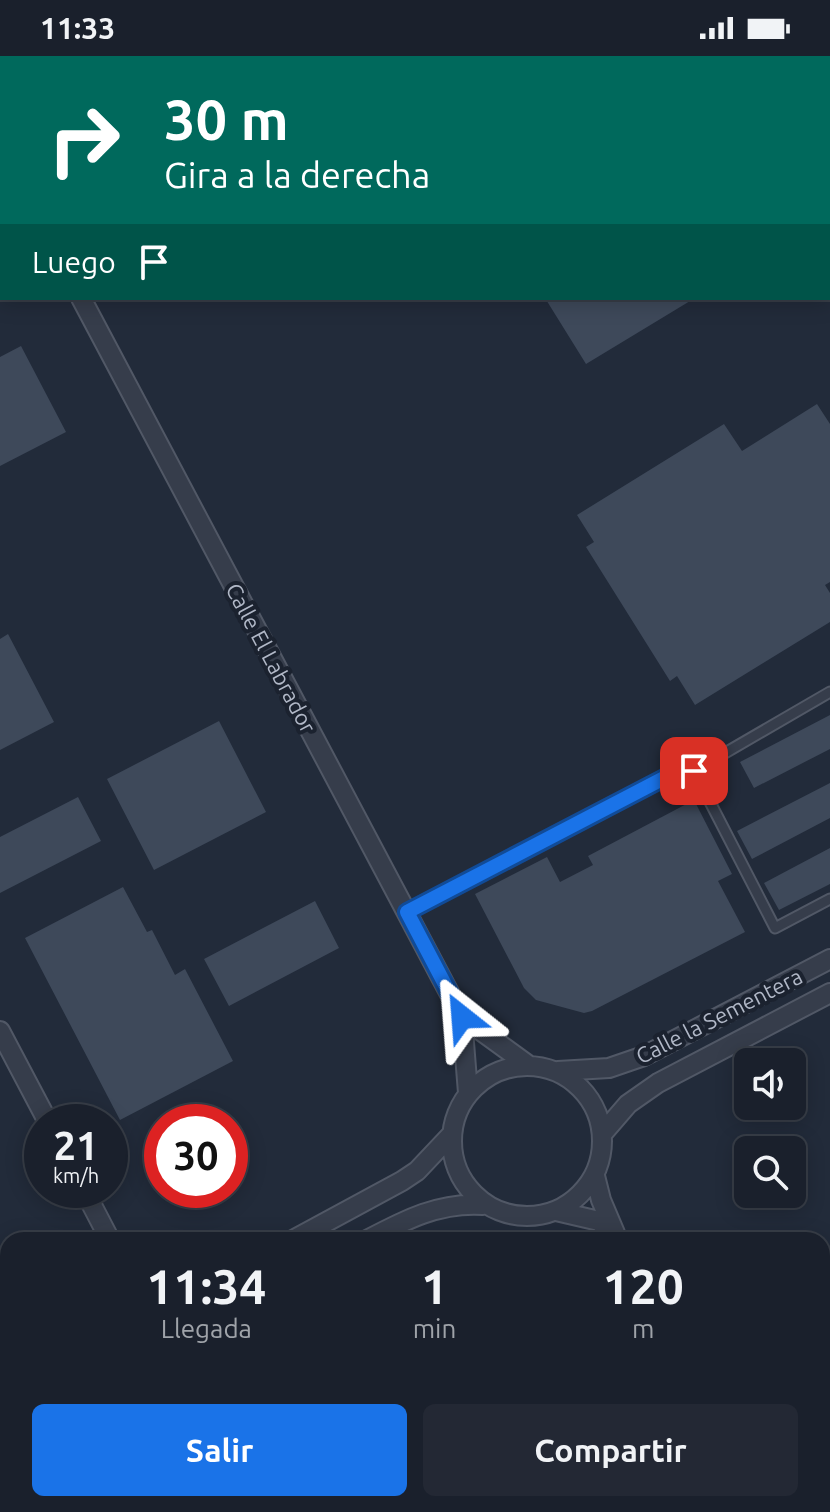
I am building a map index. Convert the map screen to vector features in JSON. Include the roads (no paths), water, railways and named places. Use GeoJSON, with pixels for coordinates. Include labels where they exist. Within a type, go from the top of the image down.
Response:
{"type":"FeatureCollection","features":[{"type":"Feature","properties":{"kind":"street","name":"Calle El Labrador"},"geometry":{"type":"LineString","coordinates":[[82,300],[462,1017],[468,1093]]}},
{"type":"Feature","properties":{"kind":"street","name":"Calle la Sementera"},"geometry":{"type":"LineString","coordinates":[[558,1071],[609,1068],[644,1056],[830,959]]}},
{"type":"Feature","properties":{"kind":"street","name":"Calle la Sementera"},"geometry":{"type":"LineString","coordinates":[[603,1133],[628,1104],[658,1083],[830,993]]}},
{"type":"Feature","properties":{"kind":"street","name":"Calle El Labrador"},"geometry":{"type":"LineString","coordinates":[[462,1017],[528,1065]]}},
{"type":"Feature","properties":{"kind":"street"},"geometry":{"type":"LineString","coordinates":[[0,1031],[39,1104]]}},
{"type":"Feature","properties":{"kind":"street"},"geometry":{"type":"LineString","coordinates":[[384,1232],[425,1212],[457,1205],[483,1205],[504,1213],[530,1217],[556,1211],[579,1196],[595,1176],[602,1154],[603,1133],[589,1096],[558,1071],[528,1065],[495,1072],[468,1093],[456,1113],[451,1135],[457,1172],[483,1205]]}},
{"type":"Feature","properties":{"kind":"street"},"geometry":{"type":"LineString","coordinates":[[308,1232],[394,1187],[417,1171],[451,1135]]}},
{"type":"Feature","properties":{"kind":"street"},"geometry":{"type":"LineString","coordinates":[[595,1176],[601,1200],[615,1232]]}},
{"type":"Feature","properties":{"kind":"street"},"geometry":{"type":"LineString","coordinates":[[93,1208],[106,1232]]}},
{"type":"Feature","properties":{"kind":"street"},"geometry":{"type":"LineString","coordinates":[[556,1211],[599,1221],[611,1232]]}},
{"type":"Feature","properties":{"kind":"lane"},"geometry":{"type":"LineString","coordinates":[[407,912],[666,777],[694,771],[830,692]]}},
{"type":"Feature","properties":{"kind":"lane"},"geometry":{"type":"LineString","coordinates":[[694,771],[775,928],[830,899]]}}]}
